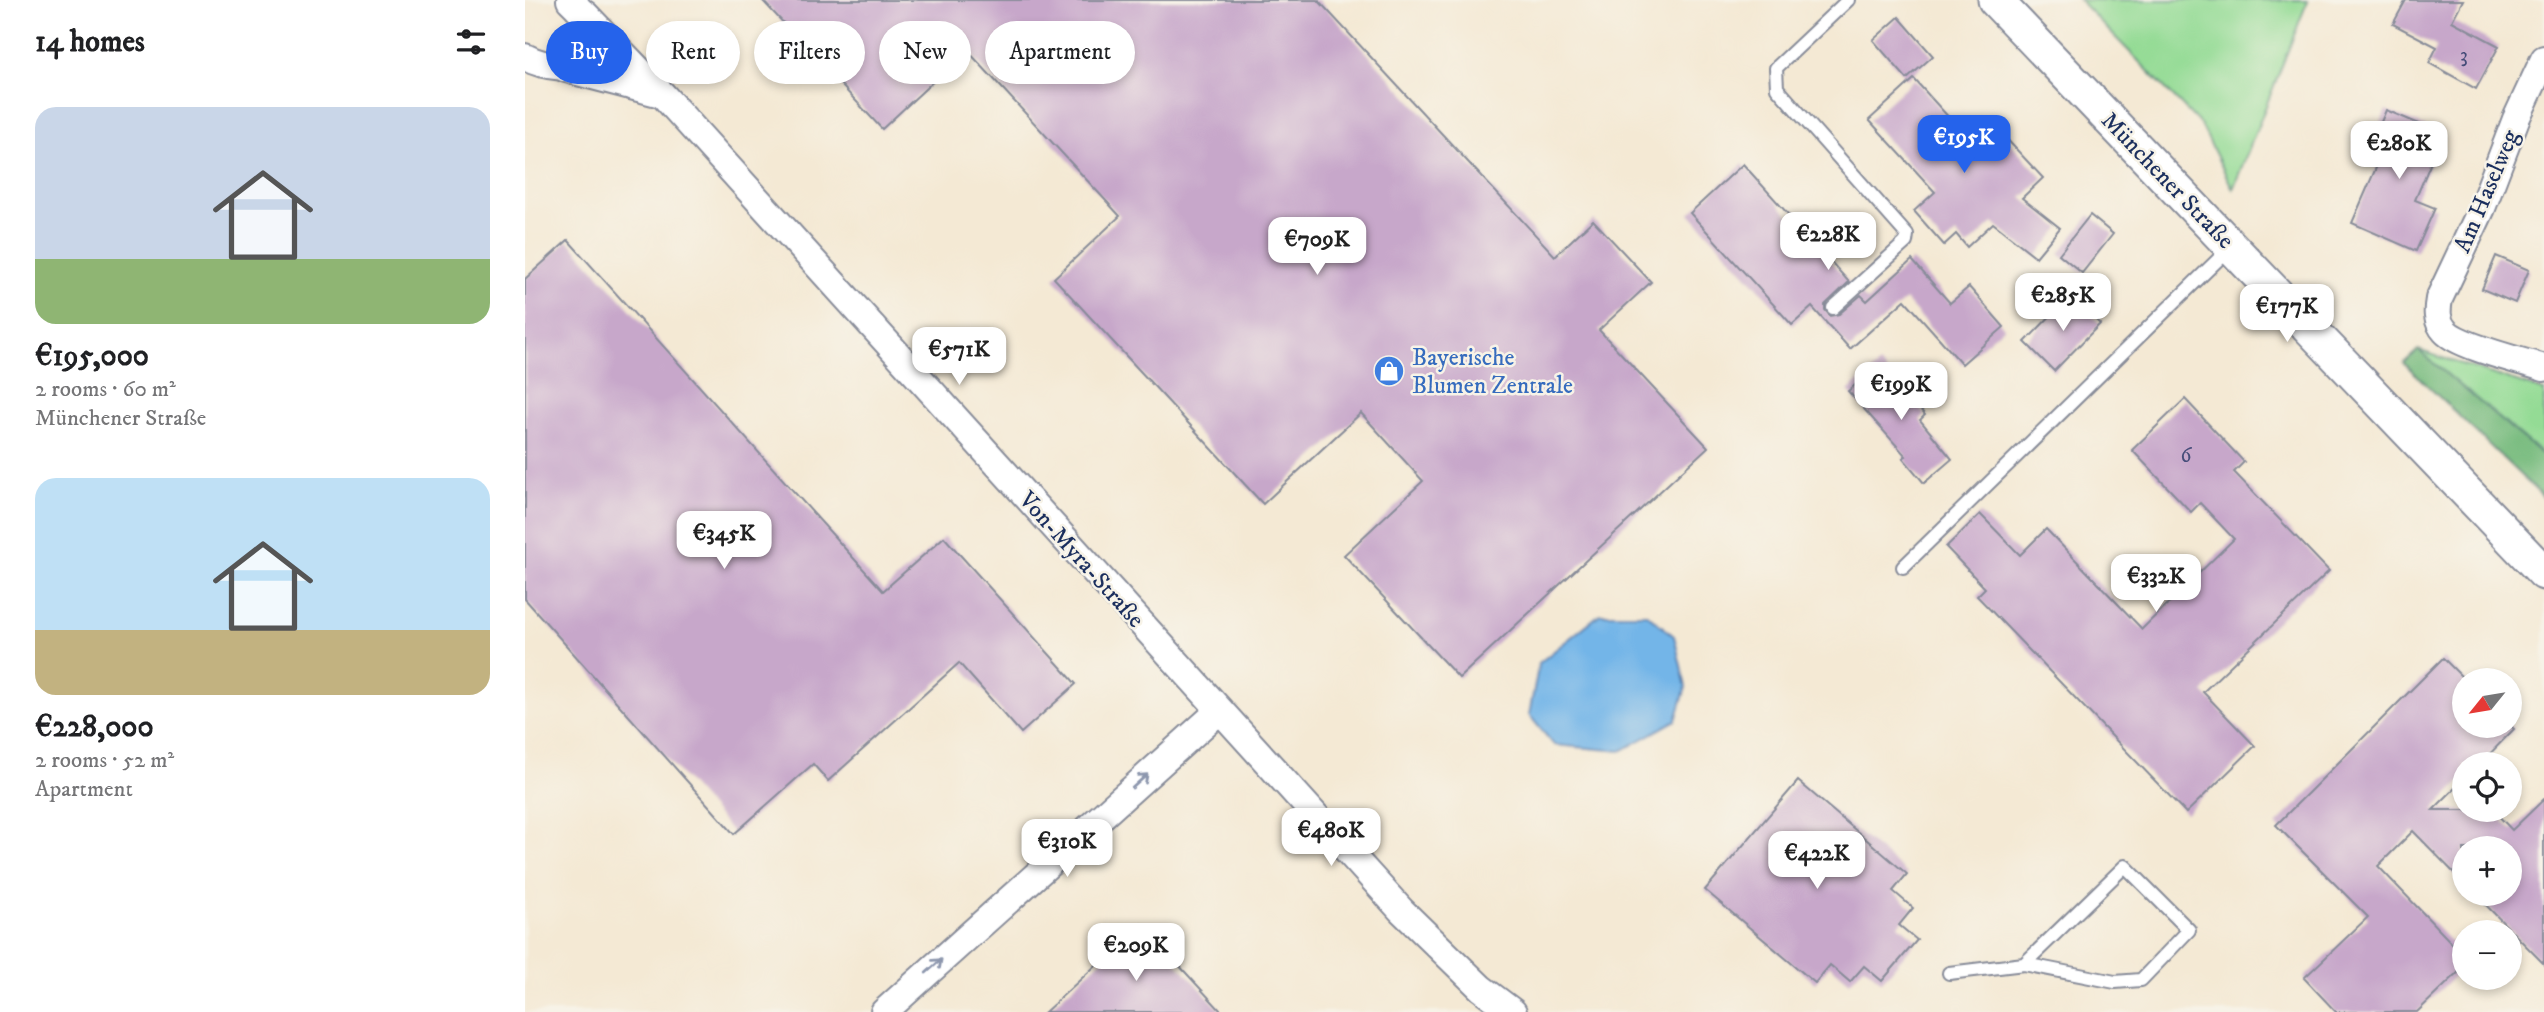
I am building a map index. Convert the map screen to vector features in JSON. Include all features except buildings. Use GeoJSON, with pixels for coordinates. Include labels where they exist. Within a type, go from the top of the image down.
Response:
{"type":"FeatureCollection","features":[{"type":"Feature","properties":{"kind":"street","name":"Münchener Straße"},"geometry":{"type":"LineString","coordinates":[[1995,0],[2544,573]]}},
{"type":"Feature","properties":{"kind":"street","name":"Von-Myra-Straße"},"geometry":{"type":"LineString","coordinates":[[577,7],[663,95],[1401,911],[1481,988],[1513,1012]]}},
{"type":"Feature","properties":{"kind":"street","name":"Von-Myra-Straße"},"geometry":{"type":"LineString","coordinates":[[525,57],[546,63]]}},
{"type":"Feature","properties":{"kind":"street","name":"Am Haselweg"},"geometry":{"type":"LineString","coordinates":[[2544,59],[2516,119],[2482,208],[2439,299],[2437,312],[2440,324],[2447,334],[2465,343],[2544,368]]}},
{"type":"Feature","properties":{"kind":"street","name":"Von-Myra-Straße"},"geometry":{"type":"LineString","coordinates":[[622,84],[663,95]]}},
{"type":"Feature","properties":{"kind":"street"},"geometry":{"type":"LineString","coordinates":[[884,1012],[1219,711]]}},
{"type":"Feature","properties":{"kind":"lane"},"geometry":{"type":"LineString","coordinates":[[1833,309],[1906,242],[1907,235],[1777,88],[1776,68],[1849,0]]}},
{"type":"Feature","properties":{"kind":"lane"},"geometry":{"type":"LineString","coordinates":[[1903,566],[2232,247]]}},
{"type":"Feature","properties":{"kind":"lane"},"geometry":{"type":"LineString","coordinates":[[1949,973],[2024,964],[2115,982],[2141,979],[2189,930],[2125,866],[2024,964]]}},
{"type":"Feature","properties":{"kind":"green space"},"geometry":{"type":"Polygon","coordinates":[[[2079,0],[2308,0],[2233,189],[2201,125],[2079,0]]]}},
{"type":"Feature","properties":{"kind":"green space"},"geometry":{"type":"Polygon","coordinates":[[[2418,350],[2544,391],[2544,456],[2418,350]]]}},
{"type":"Feature","properties":{"kind":"green space"},"geometry":{"type":"Polygon","coordinates":[[[2418,350],[2544,456],[2544,498],[2404,363],[2418,350]]]}},
{"type":"Feature","properties":{"kind":"water"},"geometry":{"type":"Polygon","coordinates":[[[1600,614],[1647,614],[1674,636],[1686,687],[1676,720],[1621,751],[1554,745],[1529,715],[1539,663],[1600,614]]]}},
{"type":"Feature","properties":{"kind":"place","name":"Bayerische Blumen Zentrale"},"geometry":{"type":"Point","coordinates":[1389,371]}}]}
